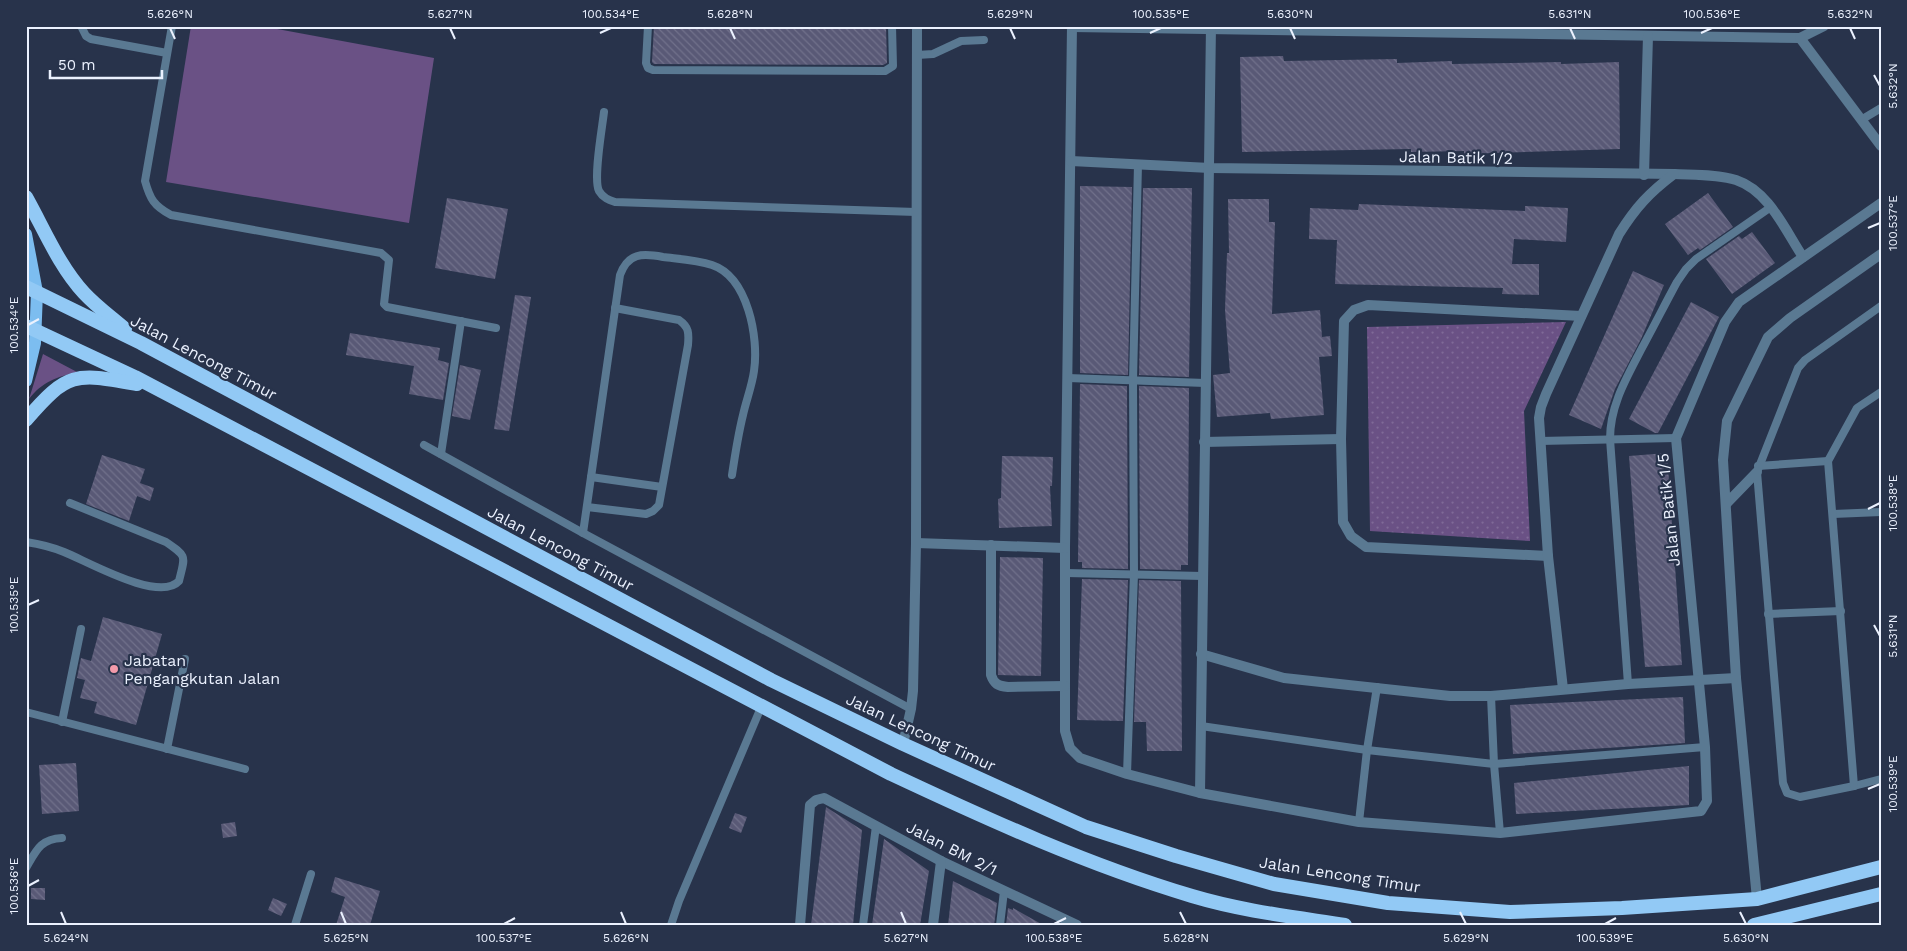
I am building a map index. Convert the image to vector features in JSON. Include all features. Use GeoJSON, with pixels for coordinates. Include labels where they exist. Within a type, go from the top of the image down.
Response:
{"type":"FeatureCollection","features":[{"type":"Feature","properties":{"kind":"highway"},"geometry":{"type":"LineString","coordinates":[[26,197],[57,255],[74,281],[84,293],[141,343]]}},
{"type":"Feature","properties":{"kind":"highway","name":"Jalan Lencong Timur"},"geometry":{"type":"LineString","coordinates":[[32,289],[141,343],[746,666],[903,744],[1086,827],[1176,856],[1274,884],[1388,903],[1510,912],[1622,908],[1757,899],[1881,867]]}},
{"type":"Feature","properties":{"kind":"highway"},"geometry":{"type":"LineString","coordinates":[[31,328],[152,387],[891,774],[984,817],[1100,865],[1194,897],[1266,913],[1345,925]]}},
{"type":"Feature","properties":{"kind":"highway"},"geometry":{"type":"LineString","coordinates":[[26,420],[52,391],[77,378],[96,377],[152,387]]}},
{"type":"Feature","properties":{"kind":"highway"},"geometry":{"type":"LineString","coordinates":[[1754,925],[1881,894]]}},
{"type":"Feature","properties":{"kind":"main road"},"geometry":{"type":"LineString","coordinates":[[26,234],[32,289],[31,328],[33,356],[26,381]]}},
{"type":"Feature","properties":{"kind":"street"},"geometry":{"type":"LineString","coordinates":[[903,744],[911,709],[916,543],[917,26]]}},
{"type":"Feature","properties":{"kind":"street"},"geometry":{"type":"LineString","coordinates":[[1500,833],[1359,822],[1200,793],[1127,774],[1080,758],[1070,748],[1065,731],[1065,548],[1072,27],[1622,31],[1648,36],[1763,32],[1800,38],[1824,26]]}},
{"type":"Feature","properties":{"kind":"street"},"geometry":{"type":"LineString","coordinates":[[1200,793],[1211,28]]}},
{"type":"Feature","properties":{"kind":"street"},"geometry":{"type":"LineString","coordinates":[[1644,175],[1648,36]]}},
{"type":"Feature","properties":{"kind":"street"},"geometry":{"type":"LineString","coordinates":[[1800,38],[1881,146]]}},
{"type":"Feature","properties":{"kind":"street","name":"Jalan Batik 1/2"},"geometry":{"type":"LineString","coordinates":[[1071,161],[1210,168],[1674,174],[1716,177],[1736,180],[1754,189],[1771,207],[1803,257]]}},
{"type":"Feature","properties":{"kind":"street"},"geometry":{"type":"LineString","coordinates":[[1563,689],[1548,556],[1540,441],[1541,407],[1619,234],[1634,211],[1650,192],[1674,174]]}},
{"type":"Feature","properties":{"kind":"street","name":"Jalan Batik 1/5"},"geometry":{"type":"LineString","coordinates":[[1500,833],[1702,811],[1706,801],[1704,747],[1676,438],[1724,322],[1739,302],[1881,203]]}},
{"type":"Feature","properties":{"kind":"street"},"geometry":{"type":"LineString","coordinates":[[1757,899],[1736,678],[1723,460],[1727,421],[1768,337],[1790,318],[1881,254]]}},
{"type":"Feature","properties":{"kind":"street"},"geometry":{"type":"LineString","coordinates":[[1548,556],[1366,547],[1351,536],[1343,522],[1341,439],[1344,321],[1354,310],[1368,305],[1581,316]]}},
{"type":"Feature","properties":{"kind":"street"},"geometry":{"type":"LineString","coordinates":[[1204,442],[1341,439]]}},
{"type":"Feature","properties":{"kind":"street"},"geometry":{"type":"LineString","coordinates":[[1726,504],[1757,469]]}},
{"type":"Feature","properties":{"kind":"street"},"geometry":{"type":"LineString","coordinates":[[916,543],[1065,548]]}},
{"type":"Feature","properties":{"kind":"street"},"geometry":{"type":"LineString","coordinates":[[991,545],[991,675],[994,682],[1008,687],[1065,686]]}},
{"type":"Feature","properties":{"kind":"street"},"geometry":{"type":"LineString","coordinates":[[1201,654],[1284,678],[1450,696],[1491,696],[1628,684],[1736,678]]}},
{"type":"Feature","properties":{"kind":"street","name":"Jalan BM 2/1"},"geometry":{"type":"LineString","coordinates":[[800,925],[810,805],[816,800],[824,798],[940,861],[1074,924]]}},
{"type":"Feature","properties":{"kind":"street"},"geometry":{"type":"LineString","coordinates":[[933,925],[940,861]]}},
{"type":"Feature","properties":{"kind":"lane"},"geometry":{"type":"LineString","coordinates":[[81,26],[86,36],[91,39],[167,54]]}},
{"type":"Feature","properties":{"kind":"lane"},"geometry":{"type":"LineString","coordinates":[[172,26],[145,181],[149,196],[158,208],[171,215],[381,253],[389,260],[384,304],[387,307],[496,328]]}},
{"type":"Feature","properties":{"kind":"lane"},"geometry":{"type":"LineString","coordinates":[[648,26],[646,63],[648,68],[654,70],[884,71],[893,66],[892,26]]}},
{"type":"Feature","properties":{"kind":"lane"},"geometry":{"type":"LineString","coordinates":[[917,55],[933,54],[961,41],[984,40]]}},
{"type":"Feature","properties":{"kind":"lane"},"geometry":{"type":"LineString","coordinates":[[1861,120],[1881,108]]}},
{"type":"Feature","properties":{"kind":"lane"},"geometry":{"type":"LineString","coordinates":[[604,112],[596,179],[599,191],[605,198],[615,202],[916,212]]}},
{"type":"Feature","properties":{"kind":"lane"},"geometry":{"type":"LineString","coordinates":[[1127,774],[1134,574],[1133,381],[1138,164]]}},
{"type":"Feature","properties":{"kind":"lane"},"geometry":{"type":"LineString","coordinates":[[1628,684],[1610,439],[1610,425],[1614,407],[1624,382],[1677,282],[1686,269],[1696,259],[1771,207]]}},
{"type":"Feature","properties":{"kind":"lane"},"geometry":{"type":"LineString","coordinates":[[583,533],[620,275],[624,264],[629,259],[638,256],[658,256],[713,265],[729,276],[738,288],[748,308],[754,335],[754,370],[742,417],[732,475]]}},
{"type":"Feature","properties":{"kind":"lane"},"geometry":{"type":"LineString","coordinates":[[1881,306],[1805,360],[1798,368],[1757,469],[1783,783],[1788,793],[1800,796],[1881,779]]}},
{"type":"Feature","properties":{"kind":"lane"},"geometry":{"type":"LineString","coordinates":[[587,507],[646,514],[659,505],[689,332],[686,325],[679,320],[615,308]]}},
{"type":"Feature","properties":{"kind":"lane"},"geometry":{"type":"LineString","coordinates":[[441,454],[461,321]]}},
{"type":"Feature","properties":{"kind":"lane"},"geometry":{"type":"LineString","coordinates":[[1068,378],[1205,383]]}},
{"type":"Feature","properties":{"kind":"lane"},"geometry":{"type":"LineString","coordinates":[[1854,786],[1828,461],[1857,408],[1881,392]]}},
{"type":"Feature","properties":{"kind":"lane"},"geometry":{"type":"LineString","coordinates":[[1540,441],[1676,438]]}},
{"type":"Feature","properties":{"kind":"lane"},"geometry":{"type":"LineString","coordinates":[[424,444],[583,533],[911,709]]}},
{"type":"Feature","properties":{"kind":"lane"},"geometry":{"type":"LineString","coordinates":[[1757,469],[1828,461]]}},
{"type":"Feature","properties":{"kind":"lane"},"geometry":{"type":"LineString","coordinates":[[591,477],[662,487]]}},
{"type":"Feature","properties":{"kind":"lane"},"geometry":{"type":"LineString","coordinates":[[26,542],[63,551],[129,580],[157,588],[170,587],[179,581],[184,560],[184,555],[180,551],[166,542],[70,503]]}},
{"type":"Feature","properties":{"kind":"lane"},"geometry":{"type":"LineString","coordinates":[[1833,514],[1881,512]]}},
{"type":"Feature","properties":{"kind":"lane"},"geometry":{"type":"LineString","coordinates":[[1066,573],[1203,576]]}},
{"type":"Feature","properties":{"kind":"lane"},"geometry":{"type":"LineString","coordinates":[[1768,614],[1840,611]]}},
{"type":"Feature","properties":{"kind":"lane"},"geometry":{"type":"LineString","coordinates":[[62,722],[82,629]]}},
{"type":"Feature","properties":{"kind":"lane"},"geometry":{"type":"LineString","coordinates":[[167,749],[185,659]]}},
{"type":"Feature","properties":{"kind":"lane"},"geometry":{"type":"LineString","coordinates":[[1359,822],[1367,750],[1378,687]]}},
{"type":"Feature","properties":{"kind":"lane"},"geometry":{"type":"LineString","coordinates":[[1491,696],[1500,833]]}},
{"type":"Feature","properties":{"kind":"lane"},"geometry":{"type":"LineString","coordinates":[[671,925],[679,901],[762,705]]}},
{"type":"Feature","properties":{"kind":"lane"},"geometry":{"type":"LineString","coordinates":[[26,712],[245,770]]}},
{"type":"Feature","properties":{"kind":"lane"},"geometry":{"type":"LineString","coordinates":[[1201,726],[1367,750],[1494,764],[1704,747]]}},
{"type":"Feature","properties":{"kind":"lane"},"geometry":{"type":"LineString","coordinates":[[863,925],[876,826]]}},
{"type":"Feature","properties":{"kind":"lane"},"geometry":{"type":"LineString","coordinates":[[26,868],[40,845],[51,838],[62,838]]}},
{"type":"Feature","properties":{"kind":"lane"},"geometry":{"type":"LineString","coordinates":[[295,925],[311,874]]}},
{"type":"Feature","properties":{"kind":"lane"},"geometry":{"type":"LineString","coordinates":[[1000,925],[1004,891]]}},
{"type":"Feature","properties":{"kind":"shaded area"},"geometry":{"type":"Polygon","coordinates":[[[191,26],[261,26],[434,58],[409,223],[166,182],[191,26]]]}},
{"type":"Feature","properties":{"kind":"shaded area"},"geometry":{"type":"Polygon","coordinates":[[[1566,322],[1524,411],[1530,541],[1370,531],[1367,327],[1566,322]]]}},
{"type":"Feature","properties":{"kind":"shaded area"},"geometry":{"type":"Polygon","coordinates":[[[43,354],[77,372],[50,381],[39,388],[29,399],[43,354]]]}},
{"type":"Feature","properties":{"kind":"building"},"geometry":{"type":"Polygon","coordinates":[[[654,26],[886,26],[887,63],[883,65],[654,64],[652,62],[654,26]]]}},
{"type":"Feature","properties":{"kind":"building"},"geometry":{"type":"Polygon","coordinates":[[[1283,56],[1284,61],[1397,59],[1397,63],[1452,61],[1452,64],[1619,62],[1620,149],[1464,154],[1464,151],[1411,152],[1411,149],[1242,152],[1240,57],[1283,56]]]}},
{"type":"Feature","properties":{"kind":"building"},"geometry":{"type":"Polygon","coordinates":[[[1080,186],[1132,187],[1128,375],[1080,373],[1080,186]]]}},
{"type":"Feature","properties":{"kind":"building"},"geometry":{"type":"Polygon","coordinates":[[[1143,188],[1192,188],[1189,377],[1139,375],[1143,188]]]}},
{"type":"Feature","properties":{"kind":"building"},"geometry":{"type":"Polygon","coordinates":[[[1708,193],[1733,227],[1700,250],[1698,248],[1688,255],[1665,224],[1708,193]]]}},
{"type":"Feature","properties":{"kind":"building"},"geometry":{"type":"Polygon","coordinates":[[[447,198],[508,209],[495,279],[435,268],[447,198]]]}},
{"type":"Feature","properties":{"kind":"building"},"geometry":{"type":"Polygon","coordinates":[[[1228,199],[1269,199],[1269,222],[1275,222],[1272,314],[1320,310],[1322,337],[1330,336],[1332,356],[1319,357],[1324,415],[1271,419],[1270,413],[1217,417],[1213,375],[1230,373],[1225,310],[1227,253],[1229,253],[1228,199]]]}},
{"type":"Feature","properties":{"kind":"building"},"geometry":{"type":"Polygon","coordinates":[[[1359,204],[1525,211],[1525,206],[1568,208],[1566,242],[1514,239],[1512,264],[1539,264],[1539,295],[1502,294],[1503,288],[1335,284],[1337,240],[1309,239],[1310,208],[1358,210],[1359,204]]]}},
{"type":"Feature","properties":{"kind":"building"},"geometry":{"type":"Polygon","coordinates":[[[1752,232],[1775,263],[1732,294],[1706,259],[1739,236],[1742,239],[1752,232]]]}},
{"type":"Feature","properties":{"kind":"building"},"geometry":{"type":"Polygon","coordinates":[[[1633,271],[1664,285],[1641,339],[1615,389],[1601,429],[1569,415],[1633,271]]]}},
{"type":"Feature","properties":{"kind":"building"},"geometry":{"type":"Polygon","coordinates":[[[515,295],[531,297],[509,431],[494,429],[515,295]]]}},
{"type":"Feature","properties":{"kind":"building"},"geometry":{"type":"Polygon","coordinates":[[[1691,302],[1719,317],[1658,433],[1655,433],[1629,419],[1691,302]]]}},
{"type":"Feature","properties":{"kind":"building"},"geometry":{"type":"Polygon","coordinates":[[[350,333],[440,348],[438,360],[449,363],[443,400],[409,394],[414,366],[346,355],[350,333]]]}},
{"type":"Feature","properties":{"kind":"building"},"geometry":{"type":"Polygon","coordinates":[[[460,365],[481,370],[470,420],[452,416],[460,365]]]}},
{"type":"Feature","properties":{"kind":"building"},"geometry":{"type":"Polygon","coordinates":[[[1080,384],[1127,386],[1128,569],[1082,568],[1082,562],[1078,562],[1080,384]]]}},
{"type":"Feature","properties":{"kind":"building"},"geometry":{"type":"Polygon","coordinates":[[[1139,386],[1189,388],[1188,565],[1181,565],[1181,570],[1140,569],[1139,386]]]}},
{"type":"Feature","properties":{"kind":"building"},"geometry":{"type":"Polygon","coordinates":[[[1667,453],[1682,665],[1645,667],[1629,456],[1667,453]]]}},
{"type":"Feature","properties":{"kind":"building"},"geometry":{"type":"Polygon","coordinates":[[[102,455],[145,469],[140,483],[154,488],[150,501],[137,496],[129,521],[86,504],[102,455]]]}},
{"type":"Feature","properties":{"kind":"building"},"geometry":{"type":"Polygon","coordinates":[[[1002,456],[1053,457],[1052,486],[1050,486],[1052,526],[999,528],[998,499],[1001,498],[1002,456]]]}},
{"type":"Feature","properties":{"kind":"building"},"geometry":{"type":"Polygon","coordinates":[[[1000,557],[1043,558],[1041,676],[998,675],[1000,557]]]}},
{"type":"Feature","properties":{"kind":"building"},"geometry":{"type":"Polygon","coordinates":[[[1082,579],[1128,580],[1123,721],[1077,720],[1082,579]]]}},
{"type":"Feature","properties":{"kind":"building"},"geometry":{"type":"Polygon","coordinates":[[[1139,580],[1181,581],[1182,751],[1147,751],[1146,722],[1134,722],[1139,580]]]}},
{"type":"Feature","properties":{"kind":"building","name":"Jabatan Pengangkutan Jalan"},"geometry":{"type":"Polygon","coordinates":[[[103,617],[162,634],[136,725],[94,713],[97,702],[80,698],[85,680],[77,678],[81,658],[91,661],[103,617]]]}},
{"type":"Feature","properties":{"kind":"building"},"geometry":{"type":"Polygon","coordinates":[[[1683,697],[1685,743],[1513,754],[1510,705],[1683,697]]]}},
{"type":"Feature","properties":{"kind":"building"},"geometry":{"type":"Polygon","coordinates":[[[76,763],[79,811],[42,814],[39,765],[76,763]]]}},
{"type":"Feature","properties":{"kind":"building"},"geometry":{"type":"Polygon","coordinates":[[[1689,766],[1689,805],[1516,814],[1514,783],[1689,766]]]}},
{"type":"Feature","properties":{"kind":"building"},"geometry":{"type":"Polygon","coordinates":[[[826,807],[862,830],[853,925],[811,925],[826,807]]]}},
{"type":"Feature","properties":{"kind":"building"},"geometry":{"type":"Polygon","coordinates":[[[735,813],[747,817],[741,833],[729,828],[735,813]]]}},
{"type":"Feature","properties":{"kind":"building"},"geometry":{"type":"Polygon","coordinates":[[[235,822],[237,836],[223,838],[221,824],[235,822]]]}},
{"type":"Feature","properties":{"kind":"building"},"geometry":{"type":"Polygon","coordinates":[[[884,839],[929,871],[920,925],[872,925],[884,839]]]}},
{"type":"Feature","properties":{"kind":"building"},"geometry":{"type":"Polygon","coordinates":[[[335,877],[380,891],[370,925],[336,925],[345,897],[331,892],[335,877]]]}},
{"type":"Feature","properties":{"kind":"building"},"geometry":{"type":"Polygon","coordinates":[[[953,881],[997,903],[994,925],[948,925],[953,881]]]}},
{"type":"Feature","properties":{"kind":"building"},"geometry":{"type":"Polygon","coordinates":[[[31,888],[45,888],[45,900],[31,899],[31,888]]]}},
{"type":"Feature","properties":{"kind":"building"},"geometry":{"type":"Polygon","coordinates":[[[273,898],[287,904],[281,916],[268,910],[273,898]]]}},
{"type":"Feature","properties":{"kind":"building"},"geometry":{"type":"Polygon","coordinates":[[[1008,908],[1013,910],[1013,908],[1043,925],[1006,925],[1008,908]]]}},
{"type":"Feature","properties":{"kind":"place","name":"Jabatan Pengangkutan Jalan"},"geometry":{"type":"Point","coordinates":[114,669]}}]}
